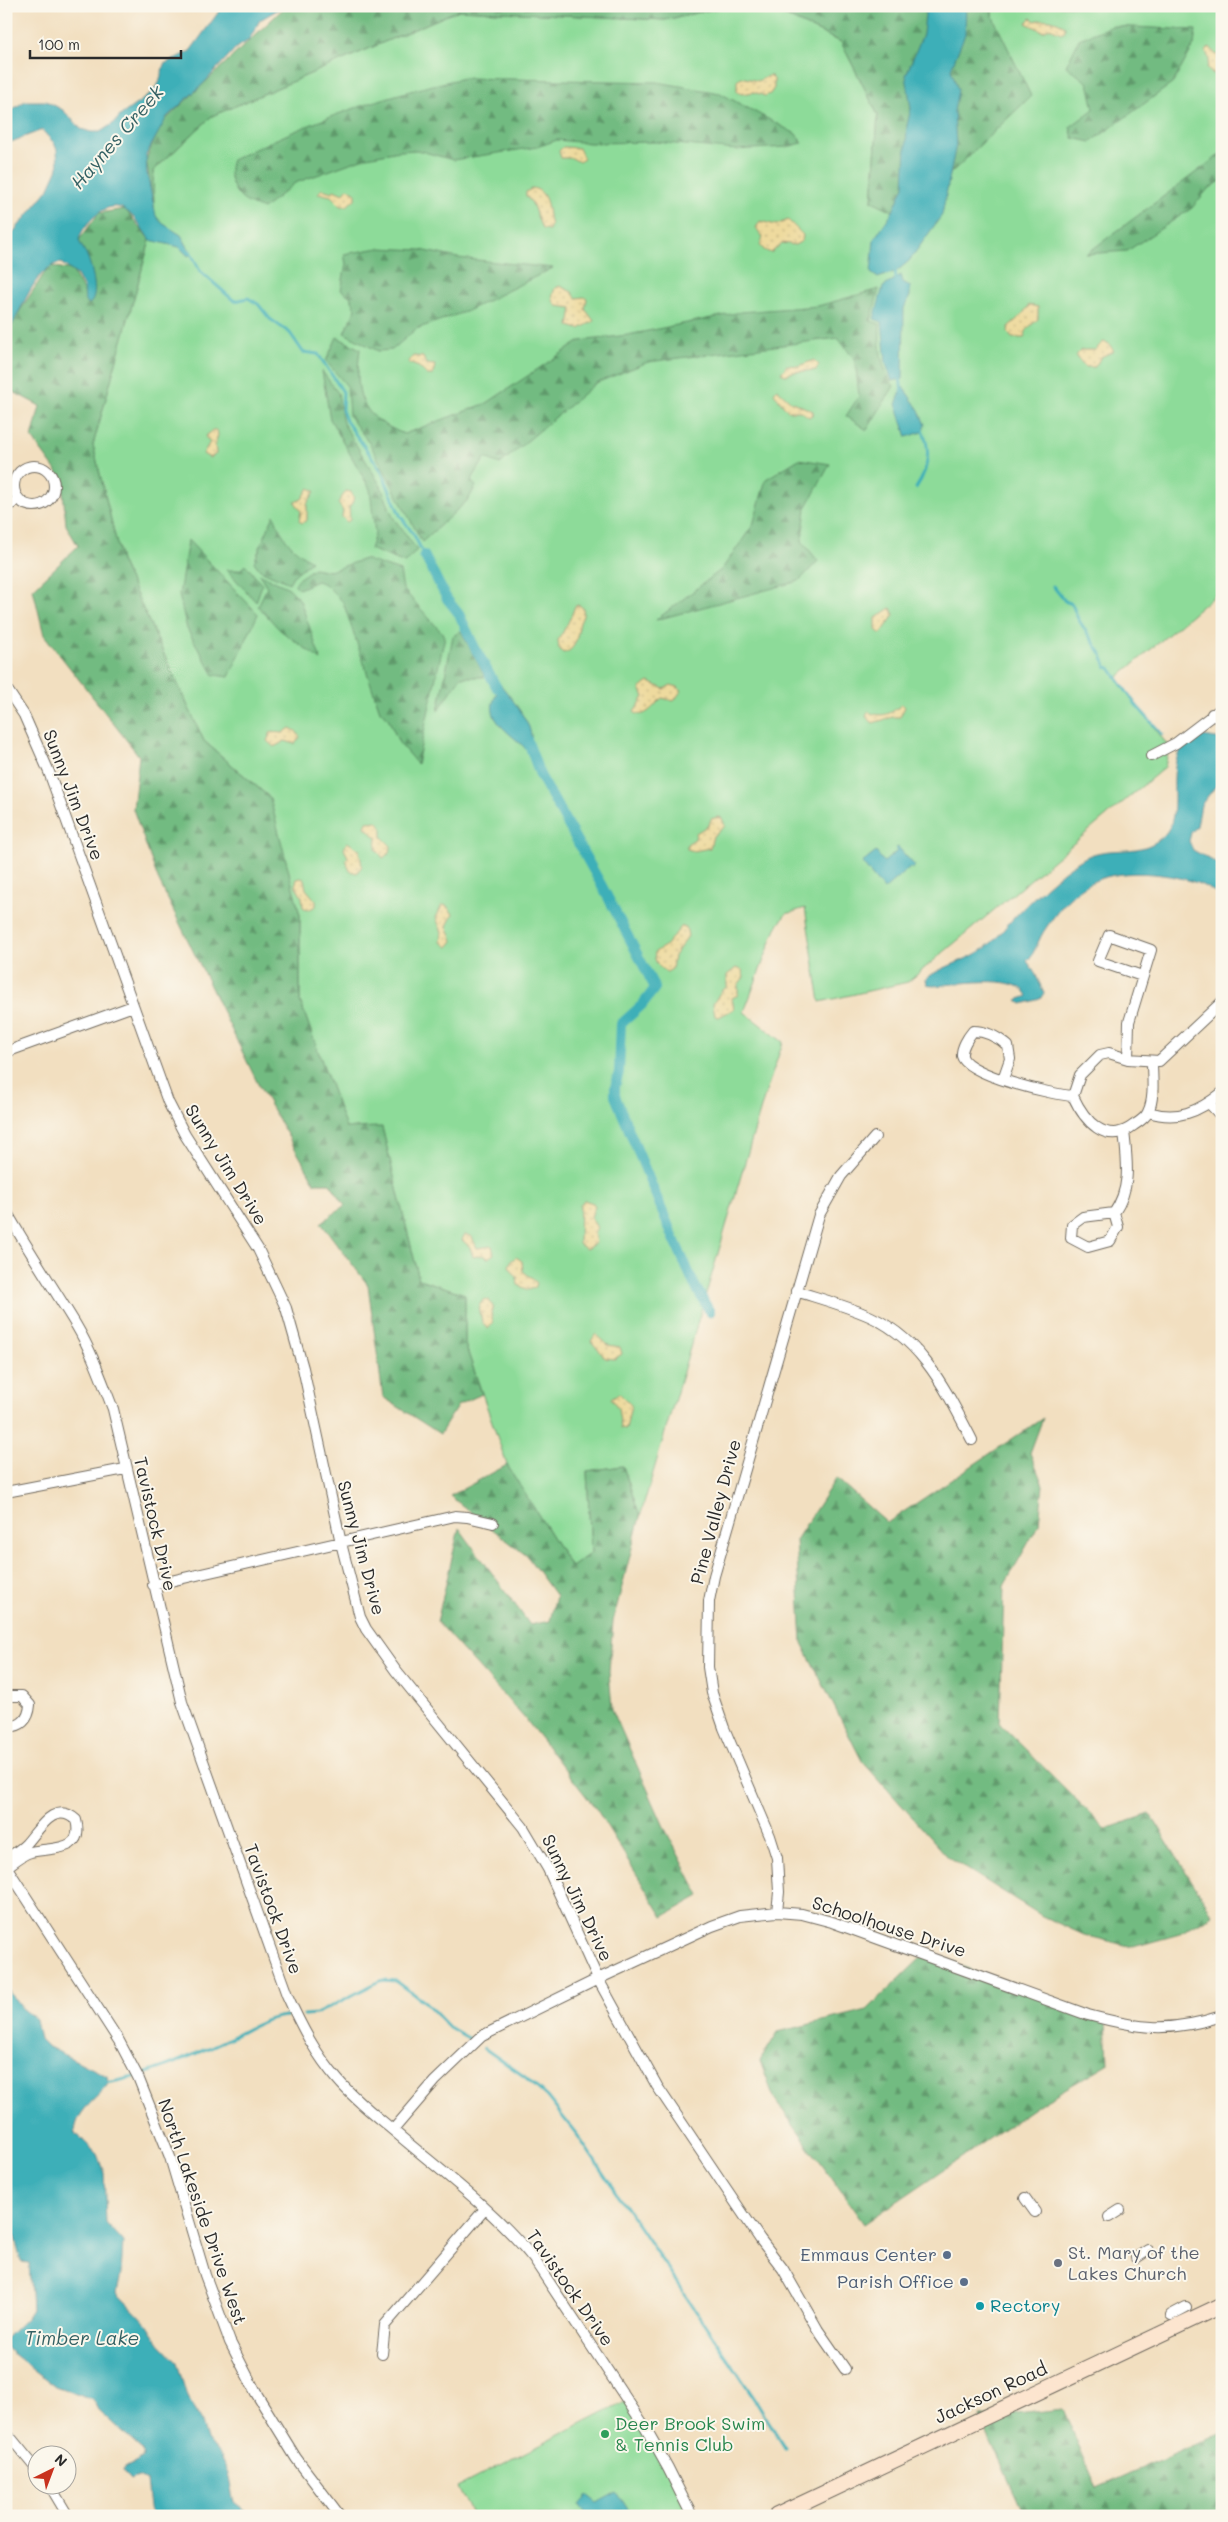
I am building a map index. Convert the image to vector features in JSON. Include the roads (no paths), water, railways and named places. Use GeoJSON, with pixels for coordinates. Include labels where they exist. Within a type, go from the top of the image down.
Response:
{"type":"FeatureCollection","features":[{"type":"Feature","properties":{"kind":"street"},"geometry":{"type":"LineString","coordinates":[[6,509],[18,498]]}},
{"type":"Feature","properties":{"kind":"street","name":"Sunny Jim Drive"},"geometry":{"type":"LineString","coordinates":[[6,688],[14,698],[35,737],[168,1102],[185,1135],[258,1249],[286,1308],[303,1368],[341,1542],[360,1617],[366,1629],[396,1671],[523,1827],[548,1869],[598,1979],[657,2086],[783,2269],[818,2330],[846,2369]]}},
{"type":"Feature","properties":{"kind":"street"},"geometry":{"type":"LineString","coordinates":[[1151,756],[1164,751],[1222,708]]}},
{"type":"Feature","properties":{"kind":"street"},"geometry":{"type":"LineString","coordinates":[[1212,714],[1222,721]]}},
{"type":"Feature","properties":{"kind":"street"},"geometry":{"type":"LineString","coordinates":[[1128,1059],[1129,1022],[1151,950],[1109,935],[1098,961],[1142,976]]}},
{"type":"Feature","properties":{"kind":"street"},"geometry":{"type":"LineString","coordinates":[[1152,1062],[1152,1099],[1148,1112],[1132,1127],[1124,1131],[1109,1132],[1096,1128],[1086,1119],[1073,1096],[1080,1075],[1100,1055],[1109,1053],[1128,1059],[1159,1061],[1222,1002]]}},
{"type":"Feature","properties":{"kind":"street"},"geometry":{"type":"LineString","coordinates":[[6,1052],[133,1006]]}},
{"type":"Feature","properties":{"kind":"street"},"geometry":{"type":"LineString","coordinates":[[1003,1080],[1010,1059],[1008,1046],[981,1031],[973,1031],[963,1048],[962,1056],[966,1062],[1003,1080],[1035,1091],[1073,1096]]}},
{"type":"Feature","properties":{"kind":"street"},"geometry":{"type":"LineString","coordinates":[[1148,1112],[1169,1117],[1200,1109],[1222,1093]]}},
{"type":"Feature","properties":{"kind":"street"},"geometry":{"type":"LineString","coordinates":[[1209,1103],[1222,1117]]}},
{"type":"Feature","properties":{"kind":"street"},"geometry":{"type":"LineString","coordinates":[[1114,1213],[1118,1226],[1110,1241],[1088,1247],[1071,1238],[1072,1224],[1083,1217],[1114,1213],[1123,1200],[1126,1188],[1124,1131]]}},
{"type":"Feature","properties":{"kind":"street","name":"Pine Valley Drive"},"geometry":{"type":"LineString","coordinates":[[777,1912],[779,1892],[777,1858],[767,1828],[724,1728],[712,1692],[708,1668],[709,1614],[714,1576],[796,1291],[820,1215],[830,1194],[852,1161],[875,1137]]}},
{"type":"Feature","properties":{"kind":"street","name":"Tavistock Drive"},"geometry":{"type":"LineString","coordinates":[[6,1211],[28,1250],[77,1326],[98,1369],[113,1409],[125,1469],[182,1702],[287,1996],[309,2041],[337,2080],[359,2102],[513,2234],[542,2270],[645,2427],[692,2516]]}},
{"type":"Feature","properties":{"kind":"street"},"geometry":{"type":"LineString","coordinates":[[796,1291],[862,1313],[890,1327],[905,1338],[935,1371],[972,1440]]}},
{"type":"Feature","properties":{"kind":"street"},"geometry":{"type":"LineString","coordinates":[[6,1492],[125,1469]]}},
{"type":"Feature","properties":{"kind":"street"},"geometry":{"type":"LineString","coordinates":[[153,1585],[455,1516],[493,1524]]}},
{"type":"Feature","properties":{"kind":"street"},"geometry":{"type":"LineString","coordinates":[[6,1696],[22,1696],[30,1705],[28,1718],[18,1725],[6,1726]]}},
{"type":"Feature","properties":{"kind":"street"},"geometry":{"type":"LineString","coordinates":[[6,1859],[23,1847],[52,1815],[66,1814],[76,1820],[78,1831],[72,1843],[63,1848],[29,1853],[6,1866]]}},
{"type":"Feature","properties":{"kind":"street","name":"North Lakeside Drive West"},"geometry":{"type":"LineString","coordinates":[[6,1866],[132,2064],[170,2157],[205,2275],[230,2342],[253,2388],[296,2458],[340,2516]]}},
{"type":"Feature","properties":{"kind":"street","name":"Schoolhouse Drive"},"geometry":{"type":"LineString","coordinates":[[393,2130],[435,2081],[482,2036],[598,1979],[725,1921],[740,1916],[777,1912],[832,1922],[1088,2015],[1124,2025],[1161,2028],[1204,2022],[1222,2016]]}},
{"type":"Feature","properties":{"kind":"street"},"geometry":{"type":"LineString","coordinates":[[1025,2198],[1035,2212]]}},
{"type":"Feature","properties":{"kind":"street"},"geometry":{"type":"LineString","coordinates":[[382,2354],[385,2325],[485,2209]]}},
{"type":"Feature","properties":{"kind":"street"},"geometry":{"type":"LineString","coordinates":[[1109,2217],[1120,2210]]}},
{"type":"Feature","properties":{"kind":"street"},"geometry":{"type":"LineString","coordinates":[[1136,2258],[1148,2250]]}},
{"type":"Feature","properties":{"kind":"street","name":"Jackson Road"},"geometry":{"type":"LineString","coordinates":[[776,2516],[1222,2305]]}},
{"type":"Feature","properties":{"kind":"street"},"geometry":{"type":"LineString","coordinates":[[1171,2315],[1186,2307]]}},
{"type":"Feature","properties":{"kind":"street"},"geometry":{"type":"LineString","coordinates":[[6,2432],[28,2459]]}},
{"type":"Feature","properties":{"kind":"street"},"geometry":{"type":"LineString","coordinates":[[55,2494],[68,2516]]}},
{"type":"Feature","properties":{"kind":"water","name":"Haynes Creek"},"geometry":{"type":"Polygon","coordinates":[[[223,6],[284,6],[260,20],[249,40],[235,49],[204,83],[167,117],[146,155],[147,173],[156,216],[162,223],[181,235],[192,254],[188,256],[179,247],[150,240],[133,216],[120,207],[104,210],[87,225],[79,240],[88,258],[93,276],[95,290],[92,301],[89,304],[85,302],[84,288],[77,275],[61,263],[51,266],[36,282],[6,335],[6,241],[48,190],[58,168],[57,150],[54,143],[42,130],[6,144],[6,114],[25,101],[46,101],[63,110],[81,129],[100,132],[149,95],[159,83],[164,64],[190,51],[223,6]]]}},
{"type":"Feature","properties":{"kind":"water"},"geometry":{"type":"Polygon","coordinates":[[[926,6],[966,6],[965,34],[951,69],[958,90],[954,111],[956,145],[942,215],[909,261],[897,271],[878,278],[871,273],[874,239],[893,211],[904,186],[907,125],[911,109],[906,75],[923,34],[926,6]]]}},
{"type":"Feature","properties":{"kind":"water"},"geometry":{"type":"Polygon","coordinates":[[[901,275],[903,282],[910,286],[910,296],[904,308],[903,379],[892,381],[886,364],[882,322],[874,319],[883,287],[901,275]]]}},
{"type":"Feature","properties":{"kind":"water"},"geometry":{"type":"Polygon","coordinates":[[[903,387],[919,410],[925,425],[922,432],[907,437],[896,404],[903,387]]]}},
{"type":"Feature","properties":{"kind":"water"},"geometry":{"type":"Polygon","coordinates":[[[493,676],[513,700],[525,720],[530,730],[534,750],[528,752],[495,718],[493,703],[497,692],[488,679],[493,676]]]}},
{"type":"Feature","properties":{"kind":"water"},"geometry":{"type":"Polygon","coordinates":[[[1204,736],[1222,739],[1222,773],[1219,782],[1201,805],[1197,826],[1191,833],[1189,841],[1193,850],[1222,866],[1222,897],[1198,883],[1173,877],[1135,873],[1104,877],[1079,890],[1068,900],[1046,928],[1033,954],[1027,961],[1044,993],[1040,999],[1022,1004],[1017,1000],[1028,996],[1022,989],[1011,984],[999,982],[969,982],[933,986],[927,984],[926,979],[931,975],[970,957],[984,948],[1035,897],[1074,864],[1094,854],[1146,847],[1156,842],[1165,834],[1171,823],[1174,809],[1175,764],[1180,752],[1189,742],[1204,736]]]}},
{"type":"Feature","properties":{"kind":"water"},"geometry":{"type":"Polygon","coordinates":[[[898,847],[915,866],[912,869],[910,867],[884,890],[862,863],[876,852],[884,862],[897,851],[895,849],[898,847]]]}},
{"type":"Feature","properties":{"kind":"water","name":"Timber Lake"},"geometry":{"type":"Polygon","coordinates":[[[6,1988],[22,2008],[36,2019],[40,2039],[47,2046],[107,2076],[108,2084],[83,2111],[76,2124],[75,2132],[97,2154],[104,2173],[106,2223],[123,2242],[121,2274],[117,2293],[147,2324],[159,2343],[177,2362],[187,2397],[201,2419],[207,2440],[219,2454],[228,2473],[234,2503],[251,2516],[151,2516],[147,2481],[138,2477],[131,2480],[123,2471],[125,2467],[143,2457],[142,2450],[98,2410],[93,2400],[56,2387],[6,2348],[6,2338],[27,2317],[32,2309],[29,2263],[21,2262],[15,2238],[6,2223],[6,1988]]]}},
{"type":"Feature","properties":{"kind":"water"},"geometry":{"type":"Polygon","coordinates":[[[617,2492],[632,2516],[586,2516],[579,2504],[587,2495],[597,2503],[617,2492]]]}},
{"type":"Feature","properties":{"kind":"waterway"},"geometry":{"type":"LineString","coordinates":[[190,251],[200,271],[232,299],[235,301],[248,298],[258,304],[270,319],[290,333],[303,352],[318,354],[343,392],[342,410],[346,421],[381,470],[400,515],[414,535],[424,555]]}},
{"type":"Feature","properties":{"kind":"waterway"},"geometry":{"type":"LineString","coordinates":[[895,267],[896,281]]}},
{"type":"Feature","properties":{"kind":"waterway"},"geometry":{"type":"LineString","coordinates":[[900,377],[902,393]]}},
{"type":"Feature","properties":{"kind":"waterway"},"geometry":{"type":"LineString","coordinates":[[916,488],[924,474],[927,459],[927,444],[922,429]]}},
{"type":"Feature","properties":{"kind":"waterway"},"geometry":{"type":"LineString","coordinates":[[424,555],[447,599],[459,614],[497,688]]}},
{"type":"Feature","properties":{"kind":"waterway"},"geometry":{"type":"LineString","coordinates":[[1053,586],[1065,601],[1072,604],[1078,619],[1102,655],[1106,667],[1110,668],[1136,705],[1162,734]]}},
{"type":"Feature","properties":{"kind":"waterway"},"geometry":{"type":"LineString","coordinates":[[527,739],[540,775],[602,886],[655,988],[642,1005],[621,1024],[619,1072],[615,1096],[671,1232],[694,1284],[710,1312]]}},
{"type":"Feature","properties":{"kind":"waterway"},"geometry":{"type":"LineString","coordinates":[[304,2015],[316,2014],[383,1980],[396,1981],[425,2002],[449,2027],[470,2039]]}},
{"type":"Feature","properties":{"kind":"waterway"},"geometry":{"type":"LineString","coordinates":[[105,2083],[153,2071],[200,2052],[265,2021],[287,2016]]}},
{"type":"Feature","properties":{"kind":"waterway"},"geometry":{"type":"LineString","coordinates":[[484,2048],[525,2077],[547,2097],[578,2136],[755,2399],[785,2448]]}},
{"type":"Feature","properties":{"kind":"place","name":"Emmaus Center"},"geometry":{"type":"Point","coordinates":[947,2255]}},
{"type":"Feature","properties":{"kind":"place","name":"St. Mary of the Lakes Church"},"geometry":{"type":"Point","coordinates":[1058,2263]}},
{"type":"Feature","properties":{"kind":"place","name":"Parish Office"},"geometry":{"type":"Point","coordinates":[964,2282]}},
{"type":"Feature","properties":{"kind":"place","name":"Rectory"},"geometry":{"type":"Point","coordinates":[980,2306]}},
{"type":"Feature","properties":{"kind":"place","name":"Deer Brook Swim & Tennis Club"},"geometry":{"type":"Point","coordinates":[605,2434]}}]}
